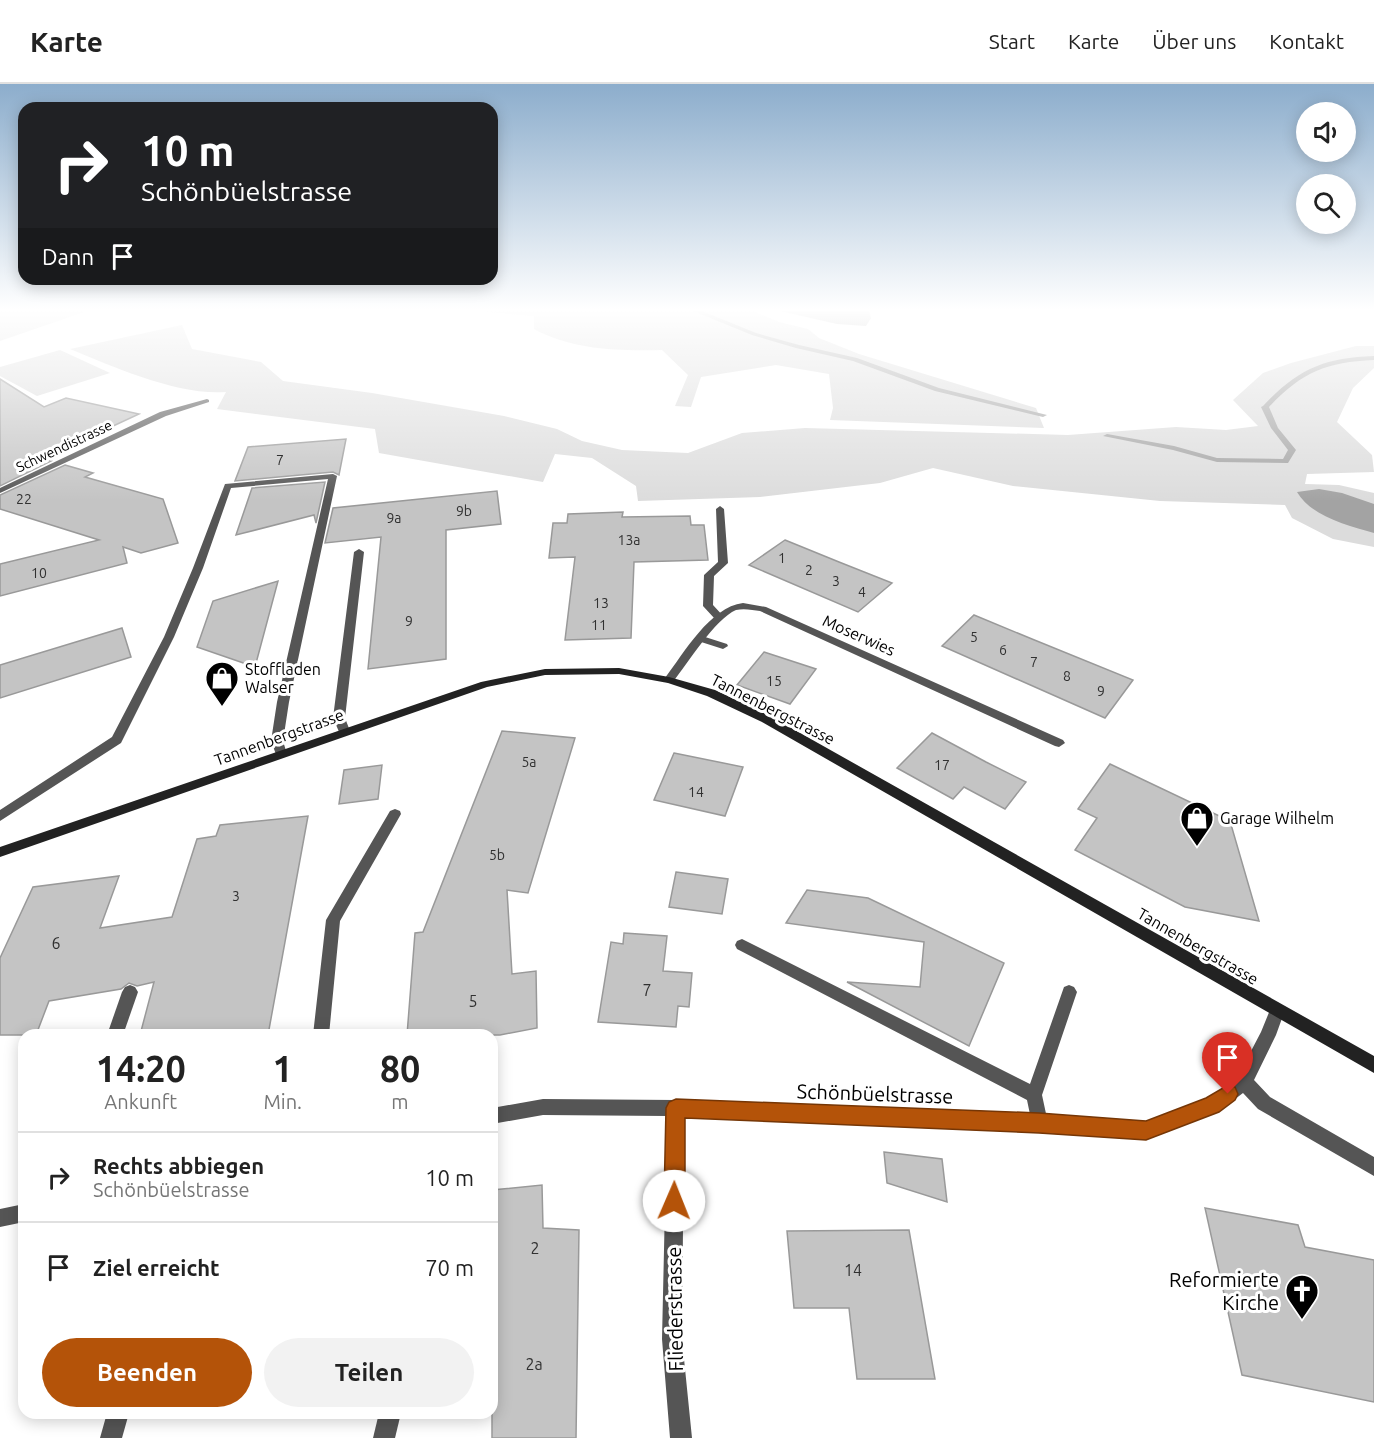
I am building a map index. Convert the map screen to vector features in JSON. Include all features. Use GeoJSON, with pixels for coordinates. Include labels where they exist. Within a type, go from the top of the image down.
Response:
{"type":"FeatureCollection","features":[{"type":"Feature","properties":{"kind":"street","name":"Schwendistrasse"},"geometry":{"type":"LineString","coordinates":[[0,492],[163,414],[207,400]]}},
{"type":"Feature","properties":{"kind":"street"},"geometry":{"type":"LineString","coordinates":[[0,816],[117,741],[169,637],[198,568],[228,486],[333,476],[283,702],[277,741],[281,754]]}},
{"type":"Feature","properties":{"kind":"street"},"geometry":{"type":"LineString","coordinates":[[669,680],[719,617],[708,606],[709,575],[723,563],[720,509]]}},
{"type":"Feature","properties":{"kind":"street"},"geometry":{"type":"LineString","coordinates":[[344,732],[339,718],[359,552]]}},
{"type":"Feature","properties":{"kind":"street","name":"Moserwies"},"geometry":{"type":"LineString","coordinates":[[719,617],[733,608],[747,606],[763,609],[1059,743]]}},
{"type":"Feature","properties":{"kind":"street"},"geometry":{"type":"LineString","coordinates":[[702,639],[723,646]]}},
{"type":"Feature","properties":{"kind":"street","name":"Tannenbergstrasse"},"geometry":{"type":"LineString","coordinates":[[0,852],[485,684],[545,672],[619,671],[669,680],[711,693],[766,719],[1374,1065]]}},
{"type":"Feature","properties":{"kind":"street"},"geometry":{"type":"LineString","coordinates":[[322,1029],[333,920],[395,814]]}},
{"type":"Feature","properties":{"kind":"street"},"geometry":{"type":"LineString","coordinates":[[742,945],[1034,1095]]}},
{"type":"Feature","properties":{"kind":"street"},"geometry":{"type":"LineString","coordinates":[[117,1029],[130,992]]}},
{"type":"Feature","properties":{"kind":"street"},"geometry":{"type":"LineString","coordinates":[[1039,1123],[1034,1095],[1069,992]]}},
{"type":"Feature","properties":{"kind":"street"},"geometry":{"type":"LineString","coordinates":[[1277,1010],[1268,1035],[1244,1082],[1264,1103],[1374,1167]]}},
{"type":"Feature","properties":{"kind":"street","name":"Schönbüelstrasse"},"geometry":{"type":"LineString","coordinates":[[498,1115],[543,1107],[676,1108],[1039,1123],[1146,1131],[1212,1106],[1244,1082]]}},
{"type":"Feature","properties":{"kind":"street","name":"Fliederstrasse"},"geometry":{"type":"LineString","coordinates":[[676,1108],[672,1339],[681,1438]]}},
{"type":"Feature","properties":{"kind":"street"},"geometry":{"type":"LineString","coordinates":[[0,1218],[18,1214]]}},
{"type":"Feature","properties":{"kind":"street"},"geometry":{"type":"LineString","coordinates":[[111,1438],[116,1419]]}},
{"type":"Feature","properties":{"kind":"street"},"geometry":{"type":"LineString","coordinates":[[384,1438],[389,1419]]}},
{"type":"Feature","properties":{"kind":"shaded area"},"geometry":{"type":"Polygon","coordinates":[[[0,374],[106,374],[37,396],[0,374]]]}},
{"type":"Feature","properties":{"kind":"shaded area"},"geometry":{"type":"Polygon","coordinates":[[[133,374],[275,374],[283,381],[372,393],[504,416],[557,429],[582,441],[622,450],[688,453],[742,433],[805,428],[1068,435],[1176,427],[1226,430],[1258,426],[1233,400],[1262,374],[1368,374],[1353,388],[1337,422],[1372,455],[1374,472],[1307,474],[1305,484],[1339,485],[1374,493],[1374,547],[1333,539],[1292,518],[1285,505],[1160,501],[1013,486],[933,468],[880,483],[760,497],[638,501],[636,486],[592,458],[555,454],[543,482],[379,453],[375,429],[217,409],[226,392],[188,390],[133,374]]]}},
{"type":"Feature","properties":{"kind":"shaded area"},"geometry":{"type":"Polygon","coordinates":[[[719,374],[701,377],[691,407],[675,406],[688,375],[719,374]]]}},
{"type":"Feature","properties":{"kind":"shaded area"},"geometry":{"type":"Polygon","coordinates":[[[829,374],[925,374],[1036,408],[1044,428],[830,420],[833,408],[829,374]]]}},
{"type":"Feature","properties":{"kind":"shaded area"},"geometry":{"type":"Polygon","coordinates":[[[1319,489],[1342,493],[1374,504],[1374,533],[1321,514],[1304,501],[1297,492],[1319,489]]]}},
{"type":"Feature","properties":{"kind":"building"},"geometry":{"type":"Polygon","coordinates":[[[0,379],[44,407],[66,398],[139,414],[42,459],[51,461],[0,486],[0,379]]]}},
{"type":"Feature","properties":{"kind":"building"},"geometry":{"type":"Polygon","coordinates":[[[346,439],[339,475],[333,472],[235,481],[248,447],[346,439]]]}},
{"type":"Feature","properties":{"kind":"building"},"geometry":{"type":"Polygon","coordinates":[[[65,465],[93,473],[85,477],[163,499],[178,543],[141,553],[123,547],[127,563],[0,596],[0,564],[99,540],[0,509],[0,495],[65,465]]]}},
{"type":"Feature","properties":{"kind":"building"},"geometry":{"type":"Polygon","coordinates":[[[325,482],[316,523],[314,515],[236,535],[252,488],[325,482]]]}},
{"type":"Feature","properties":{"kind":"building"},"geometry":{"type":"Polygon","coordinates":[[[497,491],[501,524],[446,530],[446,659],[368,669],[381,537],[325,543],[333,508],[497,491]]]}},
{"type":"Feature","properties":{"kind":"building"},"geometry":{"type":"Polygon","coordinates":[[[623,512],[622,517],[690,516],[691,525],[704,525],[708,560],[634,562],[631,638],[565,640],[575,557],[549,558],[553,523],[567,523],[568,514],[623,512]]]}},
{"type":"Feature","properties":{"kind":"building"},"geometry":{"type":"Polygon","coordinates":[[[785,540],[892,583],[858,612],[749,565],[785,540]]]}},
{"type":"Feature","properties":{"kind":"building"},"geometry":{"type":"Polygon","coordinates":[[[278,581],[255,667],[197,647],[213,601],[278,581]]]}},
{"type":"Feature","properties":{"kind":"building"},"geometry":{"type":"Polygon","coordinates":[[[974,615],[1133,680],[1105,718],[942,646],[974,615]]]}},
{"type":"Feature","properties":{"kind":"building"},"geometry":{"type":"Polygon","coordinates":[[[122,628],[131,657],[0,698],[0,665],[122,628]]]}},
{"type":"Feature","properties":{"kind":"building"},"geometry":{"type":"Polygon","coordinates":[[[764,652],[816,669],[790,704],[737,685],[764,652]]]}},
{"type":"Feature","properties":{"kind":"building"},"geometry":{"type":"Polygon","coordinates":[[[502,731],[575,738],[528,893],[507,890],[512,974],[536,971],[537,1028],[500,1035],[498,1035],[498,1029],[407,1029],[415,933],[423,932],[502,731]]]}},
{"type":"Feature","properties":{"kind":"building"},"geometry":{"type":"Polygon","coordinates":[[[932,733],[1026,782],[1005,809],[964,787],[953,799],[897,768],[932,733]]]}},
{"type":"Feature","properties":{"kind":"building"},"geometry":{"type":"Polygon","coordinates":[[[674,753],[743,767],[725,816],[654,800],[674,753]]]}},
{"type":"Feature","properties":{"kind":"building","name":"Garage Wilhelm"},"geometry":{"type":"Polygon","coordinates":[[[1110,764],[1230,821],[1259,921],[1185,907],[1075,850],[1097,818],[1078,809],[1110,764]]]}},
{"type":"Feature","properties":{"kind":"building"},"geometry":{"type":"Polygon","coordinates":[[[382,765],[378,799],[339,804],[344,770],[382,765]]]}},
{"type":"Feature","properties":{"kind":"building"},"geometry":{"type":"Polygon","coordinates":[[[308,816],[269,1029],[142,1029],[154,982],[137,986],[129,983],[121,989],[49,1001],[38,1029],[18,1029],[18,1035],[0,1035],[0,958],[33,887],[119,876],[100,928],[172,917],[197,839],[216,836],[220,825],[308,816]]]}},
{"type":"Feature","properties":{"kind":"building"},"geometry":{"type":"Polygon","coordinates":[[[676,872],[728,879],[722,914],[669,907],[676,872]]]}},
{"type":"Feature","properties":{"kind":"building"},"geometry":{"type":"Polygon","coordinates":[[[807,890],[868,898],[1004,963],[969,1046],[847,982],[920,987],[924,942],[786,923],[807,890]]]}},
{"type":"Feature","properties":{"kind":"building"},"geometry":{"type":"Polygon","coordinates":[[[624,933],[667,936],[663,971],[692,973],[689,1007],[678,1006],[676,1027],[598,1022],[611,942],[623,944],[624,933]]]}},
{"type":"Feature","properties":{"kind":"building"},"geometry":{"type":"Polygon","coordinates":[[[884,1152],[942,1159],[947,1202],[887,1183],[884,1152]]]}},
{"type":"Feature","properties":{"kind":"building"},"geometry":{"type":"Polygon","coordinates":[[[542,1185],[543,1228],[579,1230],[576,1438],[492,1438],[492,1419],[498,1419],[498,1189],[542,1185]]]}},
{"type":"Feature","properties":{"kind":"building","name":"Reformierte Kirche"},"geometry":{"type":"Polygon","coordinates":[[[1205,1208],[1298,1225],[1305,1247],[1374,1260],[1374,1402],[1242,1375],[1205,1208]]]}},
{"type":"Feature","properties":{"kind":"building"},"geometry":{"type":"Polygon","coordinates":[[[909,1230],[935,1379],[857,1379],[849,1308],[794,1308],[787,1231],[909,1230]]]}},
{"type":"Feature","properties":{"kind":"waterway"},"geometry":{"type":"LineString","coordinates":[[895,374],[937,390],[1043,415]]}},
{"type":"Feature","properties":{"kind":"waterway"},"geometry":{"type":"LineString","coordinates":[[1107,436],[1174,448],[1217,460],[1285,461],[1292,450],[1275,428],[1265,407],[1289,383],[1302,374]]}},
{"type":"Feature","properties":{"kind":"place","name":"Stoffladen Walser"},"geometry":{"type":"Point","coordinates":[222,707]}},
{"type":"Feature","properties":{"kind":"place","name":"Garage Wilhelm"},"geometry":{"type":"Point","coordinates":[1197,847]}},
{"type":"Feature","properties":{"kind":"place","name":"Reformierte Kirche"},"geometry":{"type":"Point","coordinates":[1302,1320]}},
{"type":"Feature","properties":{"kind":"route"},"geometry":{"type":"LineString","coordinates":[[674,1201],[676,1108],[1039,1123],[1146,1131],[1212,1106],[1228,1094]]}}]}
